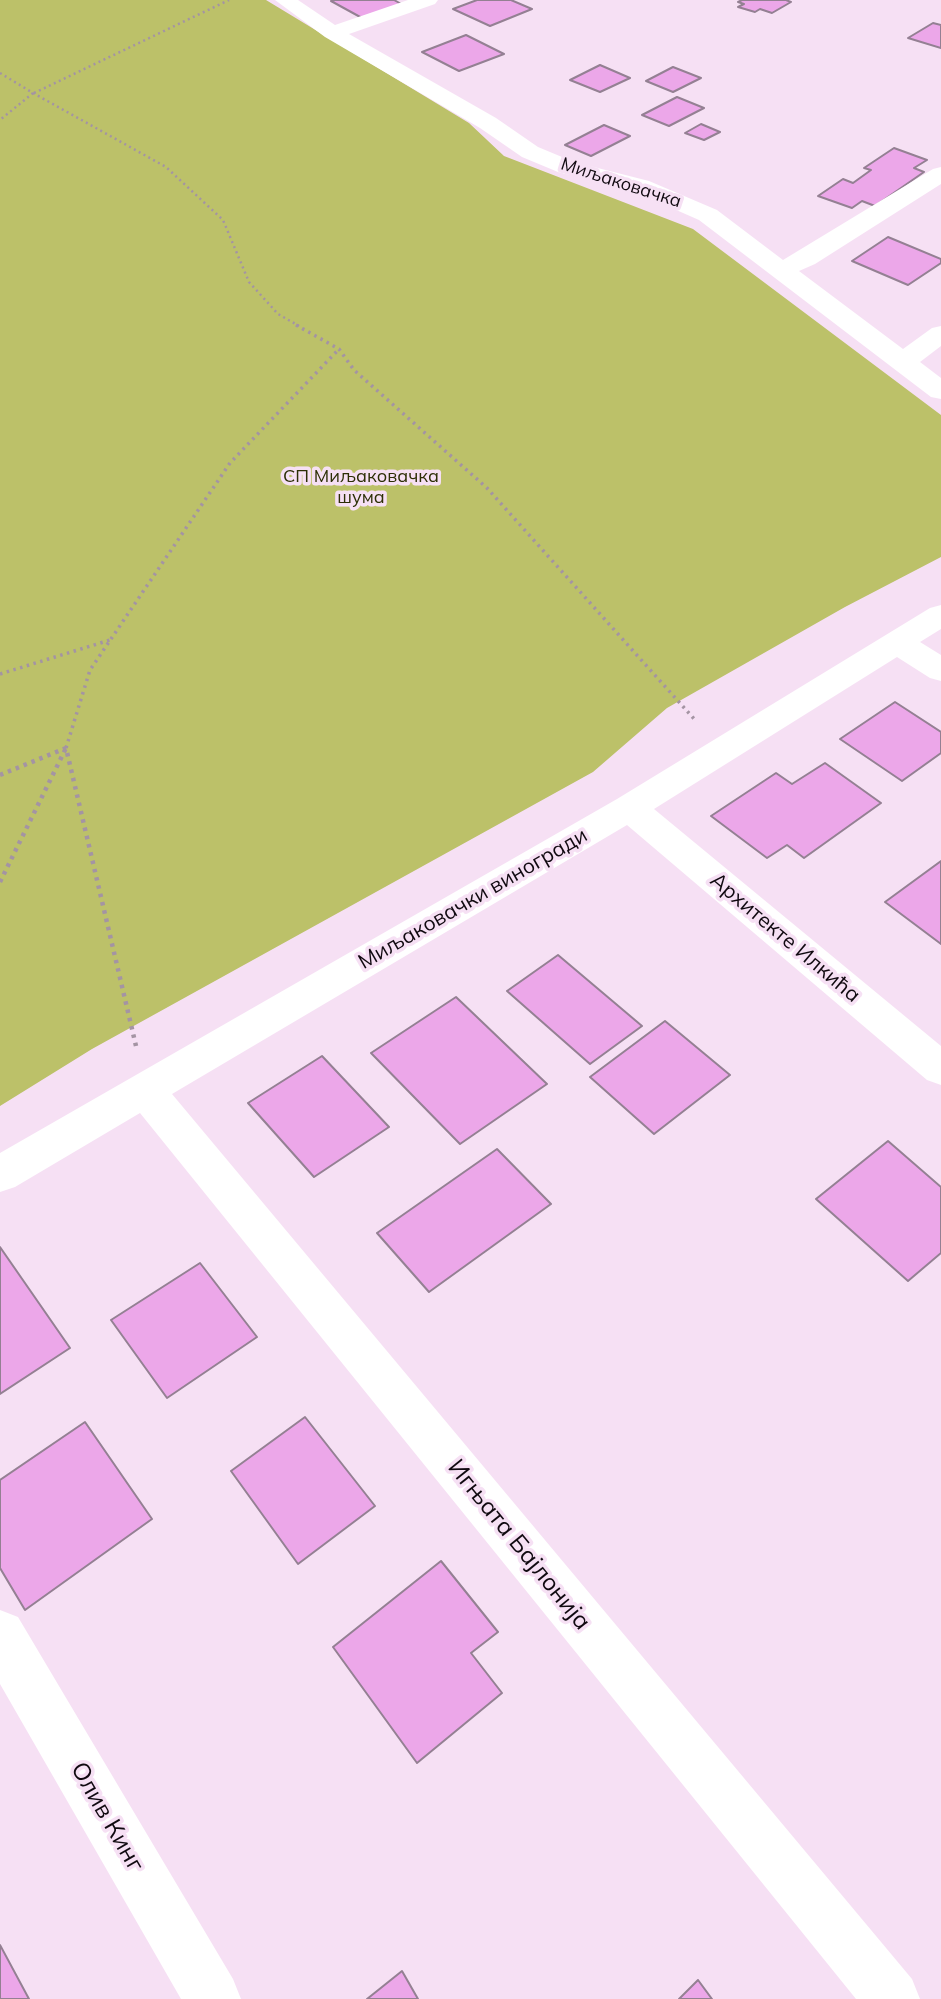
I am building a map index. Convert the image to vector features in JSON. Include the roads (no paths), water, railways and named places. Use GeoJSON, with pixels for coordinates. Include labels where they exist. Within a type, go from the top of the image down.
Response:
{"type":"FeatureCollection","features":[{"type":"Feature","properties":{"kind":"street","name":"Миљаковачка"},"geometry":{"type":"LineString","coordinates":[[285,0],[332,33],[488,123],[530,152],[566,167],[641,186],[708,215],[941,391]]}},
{"type":"Feature","properties":{"kind":"street"},"geometry":{"type":"LineString","coordinates":[[332,33],[428,0]]}},
{"type":"Feature","properties":{"kind":"street"},"geometry":{"type":"LineString","coordinates":[[779,271],[807,258],[941,174]]}},
{"type":"Feature","properties":{"kind":"street"},"geometry":{"type":"LineString","coordinates":[[902,362],[941,334]]}},
{"type":"Feature","properties":{"kind":"street","name":"Миљаковачки виногради"},"geometry":{"type":"LineString","coordinates":[[0,1174],[629,808],[941,615]]}},
{"type":"Feature","properties":{"kind":"street"},"geometry":{"type":"LineString","coordinates":[[899,643],[941,670]]}},
{"type":"Feature","properties":{"kind":"street","name":"Архитекте Илкића"},"geometry":{"type":"LineString","coordinates":[[629,808],[941,1069]]}},
{"type":"Feature","properties":{"kind":"street","name":"Игњата Бајлонија"},"geometry":{"type":"LineString","coordinates":[[146,1091],[892,1999]]}},
{"type":"Feature","properties":{"kind":"street","name":"Олив Кинг"},"geometry":{"type":"LineString","coordinates":[[0,1635],[214,1999]]}},
{"type":"Feature","properties":{"kind":"park label","name":"СП Миљаковачка шума"},"geometry":{"type":"Point","coordinates":[361,487]}}]}
